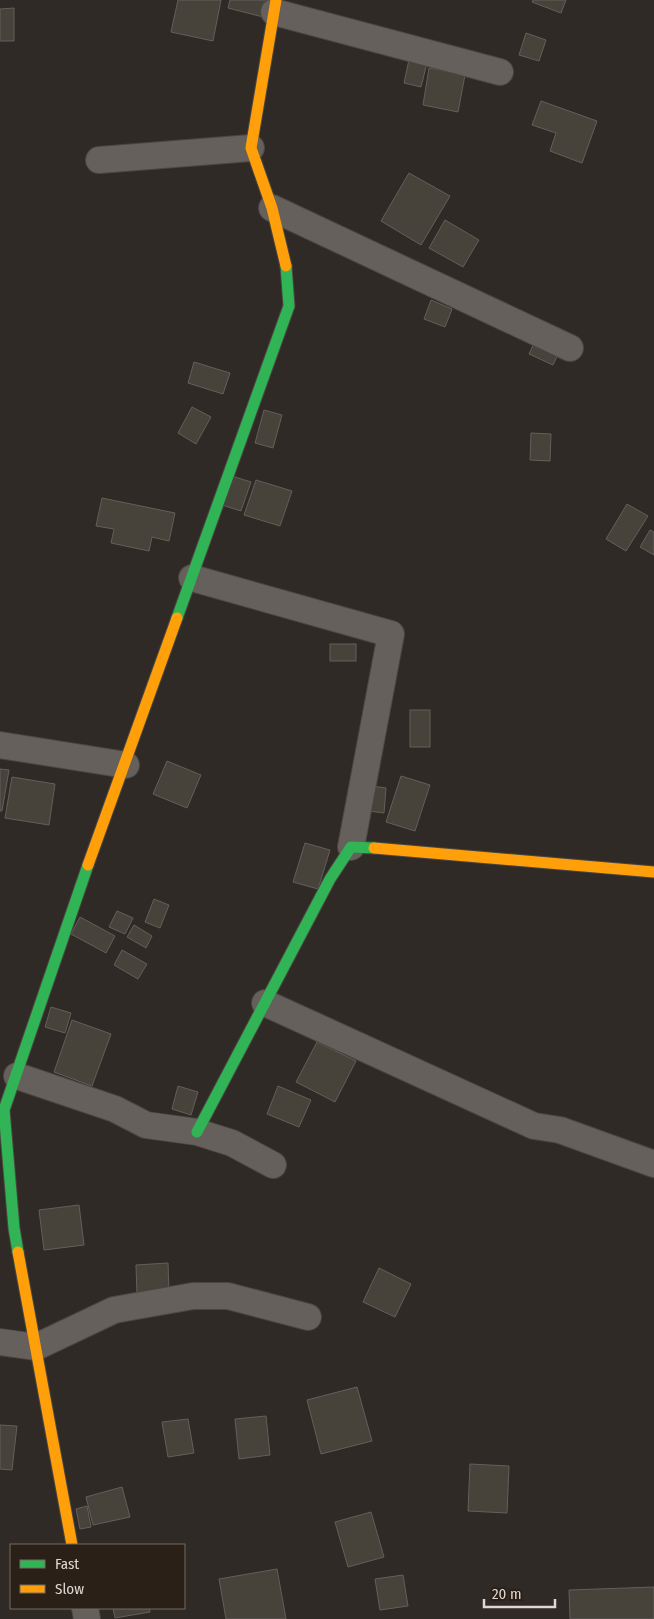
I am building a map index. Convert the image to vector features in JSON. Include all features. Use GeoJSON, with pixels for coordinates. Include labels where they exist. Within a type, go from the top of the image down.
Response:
{"type":"FeatureCollection","features":[{"type":"Feature","properties":{"kind":"street"},"geometry":{"type":"LineString","coordinates":[[72,1544],[14,1228],[2,1110],[17,1076],[60,944],[126,765],[289,306],[285,258],[272,208],[251,148],[275,6],[500,72]]}},
{"type":"Feature","properties":{"kind":"street"},"geometry":{"type":"LineString","coordinates":[[99,160],[251,148]]}},
{"type":"Feature","properties":{"kind":"street"},"geometry":{"type":"LineString","coordinates":[[272,208],[570,348]]}},
{"type":"Feature","properties":{"kind":"street"},"geometry":{"type":"LineString","coordinates":[[192,578],[391,634],[351,848],[330,879],[197,1132]]}},
{"type":"Feature","properties":{"kind":"street"},"geometry":{"type":"LineString","coordinates":[[0,745],[126,765]]}},
{"type":"Feature","properties":{"kind":"street"},"geometry":{"type":"LineString","coordinates":[[351,848],[383,848],[654,872]]}},
{"type":"Feature","properties":{"kind":"street"},"geometry":{"type":"LineString","coordinates":[[265,1003],[534,1126],[560,1130],[654,1164]]}},
{"type":"Feature","properties":{"kind":"street"},"geometry":{"type":"LineString","coordinates":[[17,1076],[115,1109],[146,1125],[197,1132],[232,1143],[273,1165]]}},
{"type":"Feature","properties":{"kind":"street"},"geometry":{"type":"LineString","coordinates":[[0,1342],[36,1347],[114,1310],[193,1296],[228,1296],[308,1317]]}},
{"type":"Feature","properties":{"kind":"building"},"geometry":{"type":"Polygon","coordinates":[[[178,0],[221,0],[213,41],[171,32],[178,0]]]}},
{"type":"Feature","properties":{"kind":"building"},"geometry":{"type":"Polygon","coordinates":[[[230,0],[268,0],[263,17],[228,8],[230,0]]]}},
{"type":"Feature","properties":{"kind":"building"},"geometry":{"type":"Polygon","coordinates":[[[533,0],[566,0],[561,13],[532,2],[533,0]]]}},
{"type":"Feature","properties":{"kind":"building"},"geometry":{"type":"Polygon","coordinates":[[[14,8],[14,41],[0,41],[0,9],[14,8]]]}},
{"type":"Feature","properties":{"kind":"building"},"geometry":{"type":"Polygon","coordinates":[[[526,33],[546,40],[539,61],[519,55],[526,33]]]}},
{"type":"Feature","properties":{"kind":"building"},"geometry":{"type":"Polygon","coordinates":[[[410,55],[428,59],[421,87],[404,83],[410,55]]]}},
{"type":"Feature","properties":{"kind":"building"},"geometry":{"type":"Polygon","coordinates":[[[429,68],[465,75],[458,112],[423,105],[429,68]]]}},
{"type":"Feature","properties":{"kind":"building"},"geometry":{"type":"Polygon","coordinates":[[[541,101],[597,121],[582,163],[550,151],[556,133],[532,125],[541,101]]]}},
{"type":"Feature","properties":{"kind":"building"},"geometry":{"type":"Polygon","coordinates":[[[409,173],[450,196],[421,245],[381,221],[409,173]]]}},
{"type":"Feature","properties":{"kind":"building"},"geometry":{"type":"Polygon","coordinates":[[[445,220],[479,240],[463,267],[429,248],[445,220]]]}},
{"type":"Feature","properties":{"kind":"building"},"geometry":{"type":"Polygon","coordinates":[[[431,300],[452,309],[445,327],[424,319],[431,300]]]}},
{"type":"Feature","properties":{"kind":"building"},"geometry":{"type":"Polygon","coordinates":[[[535,341],[559,352],[553,365],[529,354],[535,341]]]}},
{"type":"Feature","properties":{"kind":"building"},"geometry":{"type":"Polygon","coordinates":[[[194,362],[230,373],[223,394],[188,383],[194,362]]]}},
{"type":"Feature","properties":{"kind":"building"},"geometry":{"type":"Polygon","coordinates":[[[192,407],[211,417],[196,444],[178,433],[192,407]]]}},
{"type":"Feature","properties":{"kind":"building"},"geometry":{"type":"Polygon","coordinates":[[[264,410],[282,415],[273,448],[255,443],[264,410]]]}},
{"type":"Feature","properties":{"kind":"building"},"geometry":{"type":"Polygon","coordinates":[[[531,433],[551,434],[550,461],[530,460],[531,433]]]}},
{"type":"Feature","properties":{"kind":"building"},"geometry":{"type":"Polygon","coordinates":[[[232,476],[251,482],[241,511],[222,505],[232,476]]]}},
{"type":"Feature","properties":{"kind":"building"},"geometry":{"type":"Polygon","coordinates":[[[256,480],[292,491],[280,526],[244,515],[256,480]]]}},
{"type":"Feature","properties":{"kind":"building"},"geometry":{"type":"Polygon","coordinates":[[[102,498],[175,513],[169,541],[152,537],[149,551],[111,543],[114,529],[96,526],[102,498]]]}},
{"type":"Feature","properties":{"kind":"building"},"geometry":{"type":"Polygon","coordinates":[[[627,504],[648,516],[626,551],[606,539],[627,504]]]}},
{"type":"Feature","properties":{"kind":"building"},"geometry":{"type":"Polygon","coordinates":[[[650,530],[654,532],[654,555],[640,547],[650,530]]]}},
{"type":"Feature","properties":{"kind":"building"},"geometry":{"type":"Polygon","coordinates":[[[330,644],[356,644],[356,661],[330,661],[330,644]]]}},
{"type":"Feature","properties":{"kind":"building"},"geometry":{"type":"Polygon","coordinates":[[[410,710],[430,710],[430,747],[410,747],[410,710]]]}},
{"type":"Feature","properties":{"kind":"building"},"geometry":{"type":"Polygon","coordinates":[[[167,761],[201,775],[187,808],[153,794],[167,761]]]}},
{"type":"Feature","properties":{"kind":"building"},"geometry":{"type":"Polygon","coordinates":[[[0,769],[9,770],[2,811],[0,811],[0,769]]]}},
{"type":"Feature","properties":{"kind":"building"},"geometry":{"type":"Polygon","coordinates":[[[401,776],[430,785],[415,831],[386,822],[401,776]]]}},
{"type":"Feature","properties":{"kind":"building"},"geometry":{"type":"Polygon","coordinates":[[[12,777],[55,784],[49,825],[5,818],[12,777]]]}},
{"type":"Feature","properties":{"kind":"building"},"geometry":{"type":"Polygon","coordinates":[[[372,786],[386,788],[384,813],[369,811],[372,786]]]}},
{"type":"Feature","properties":{"kind":"building"},"geometry":{"type":"Polygon","coordinates":[[[305,843],[330,850],[318,889],[293,882],[305,843]]]}},
{"type":"Feature","properties":{"kind":"building"},"geometry":{"type":"Polygon","coordinates":[[[154,899],[169,905],[160,928],[145,922],[154,899]]]}},
{"type":"Feature","properties":{"kind":"building"},"geometry":{"type":"Polygon","coordinates":[[[117,911],[133,918],[125,934],[109,927],[117,911]]]}},
{"type":"Feature","properties":{"kind":"building"},"geometry":{"type":"Polygon","coordinates":[[[80,917],[115,936],[106,953],[71,934],[80,917]]]}},
{"type":"Feature","properties":{"kind":"building"},"geometry":{"type":"Polygon","coordinates":[[[134,925],[152,936],[146,948],[127,937],[134,925]]]}},
{"type":"Feature","properties":{"kind":"building"},"geometry":{"type":"Polygon","coordinates":[[[122,950],[147,964],[138,979],[114,965],[122,950]]]}},
{"type":"Feature","properties":{"kind":"building"},"geometry":{"type":"Polygon","coordinates":[[[51,1007],[71,1013],[65,1033],[45,1027],[51,1007]]]}},
{"type":"Feature","properties":{"kind":"building"},"geometry":{"type":"Polygon","coordinates":[[[72,1020],[111,1034],[92,1086],[54,1072],[72,1020]]]}},
{"type":"Feature","properties":{"kind":"building"},"geometry":{"type":"Polygon","coordinates":[[[317,1042],[356,1061],[335,1102],[296,1082],[317,1042]]]}},
{"type":"Feature","properties":{"kind":"building"},"geometry":{"type":"Polygon","coordinates":[[[178,1086],[198,1092],[191,1115],[172,1109],[178,1086]]]}},
{"type":"Feature","properties":{"kind":"building"},"geometry":{"type":"Polygon","coordinates":[[[278,1086],[311,1100],[299,1127],[267,1114],[278,1086]]]}},
{"type":"Feature","properties":{"kind":"building"},"geometry":{"type":"Polygon","coordinates":[[[79,1205],[84,1245],[44,1250],[39,1210],[79,1205]]]}},
{"type":"Feature","properties":{"kind":"building"},"geometry":{"type":"Polygon","coordinates":[[[168,1263],[169,1293],[137,1295],[136,1265],[168,1263]]]}},
{"type":"Feature","properties":{"kind":"building"},"geometry":{"type":"Polygon","coordinates":[[[379,1268],[411,1284],[395,1317],[363,1302],[379,1268]]]}},
{"type":"Feature","properties":{"kind":"building"},"geometry":{"type":"Polygon","coordinates":[[[357,1387],[372,1441],[321,1454],[307,1400],[357,1387]]]}},
{"type":"Feature","properties":{"kind":"building"},"geometry":{"type":"Polygon","coordinates":[[[266,1416],[270,1455],[239,1459],[235,1419],[266,1416]]]}},
{"type":"Feature","properties":{"kind":"building"},"geometry":{"type":"Polygon","coordinates":[[[188,1419],[194,1453],[168,1457],[162,1422],[188,1419]]]}},
{"type":"Feature","properties":{"kind":"building"},"geometry":{"type":"Polygon","coordinates":[[[0,1425],[17,1426],[12,1470],[0,1469],[0,1425]]]}},
{"type":"Feature","properties":{"kind":"building"},"geometry":{"type":"Polygon","coordinates":[[[470,1464],[509,1466],[507,1513],[468,1511],[470,1464]]]}},
{"type":"Feature","properties":{"kind":"building"},"geometry":{"type":"Polygon","coordinates":[[[122,1487],[130,1517],[93,1525],[86,1497],[122,1487]]]}},
{"type":"Feature","properties":{"kind":"building"},"geometry":{"type":"Polygon","coordinates":[[[87,1506],[91,1527],[80,1529],[76,1509],[87,1506]]]}},
{"type":"Feature","properties":{"kind":"building"},"geometry":{"type":"Polygon","coordinates":[[[371,1512],[384,1557],[348,1567],[335,1522],[371,1512]]]}},
{"type":"Feature","properties":{"kind":"building"},"geometry":{"type":"Polygon","coordinates":[[[277,1569],[286,1619],[226,1619],[219,1579],[277,1569]]]}},
{"type":"Feature","properties":{"kind":"building"},"geometry":{"type":"Polygon","coordinates":[[[403,1575],[408,1606],[380,1610],[375,1579],[403,1575]]]}},
{"type":"Feature","properties":{"kind":"building"},"geometry":{"type":"Polygon","coordinates":[[[654,1587],[654,1619],[570,1619],[569,1590],[654,1587]]]}},
{"type":"Feature","properties":{"kind":"building"},"geometry":{"type":"Polygon","coordinates":[[[113,1609],[149,1609],[150,1612],[115,1618],[113,1609]]]}},
{"type":"Feature","properties":{"kind":"traffic: fast"},"geometry":{"type":"LineString","coordinates":[[177,618],[289,306],[286,266]]}},
{"type":"Feature","properties":{"kind":"traffic: fast"},"geometry":{"type":"LineString","coordinates":[[197,1132],[330,879],[351,847],[374,848]]}},
{"type":"Feature","properties":{"kind":"traffic: fast"},"geometry":{"type":"LineString","coordinates":[[18,1252],[14,1228],[4,1110],[88,865]]}},
{"type":"Feature","properties":{"kind":"traffic: slow"},"geometry":{"type":"LineString","coordinates":[[276,0],[251,148],[272,208],[286,266]]}},
{"type":"Feature","properties":{"kind":"traffic: slow"},"geometry":{"type":"LineString","coordinates":[[88,865],[177,618]]}},
{"type":"Feature","properties":{"kind":"traffic: slow"},"geometry":{"type":"LineString","coordinates":[[374,848],[654,872]]}},
{"type":"Feature","properties":{"kind":"traffic: slow"},"geometry":{"type":"LineString","coordinates":[[18,1252],[72,1544]]}}]}
